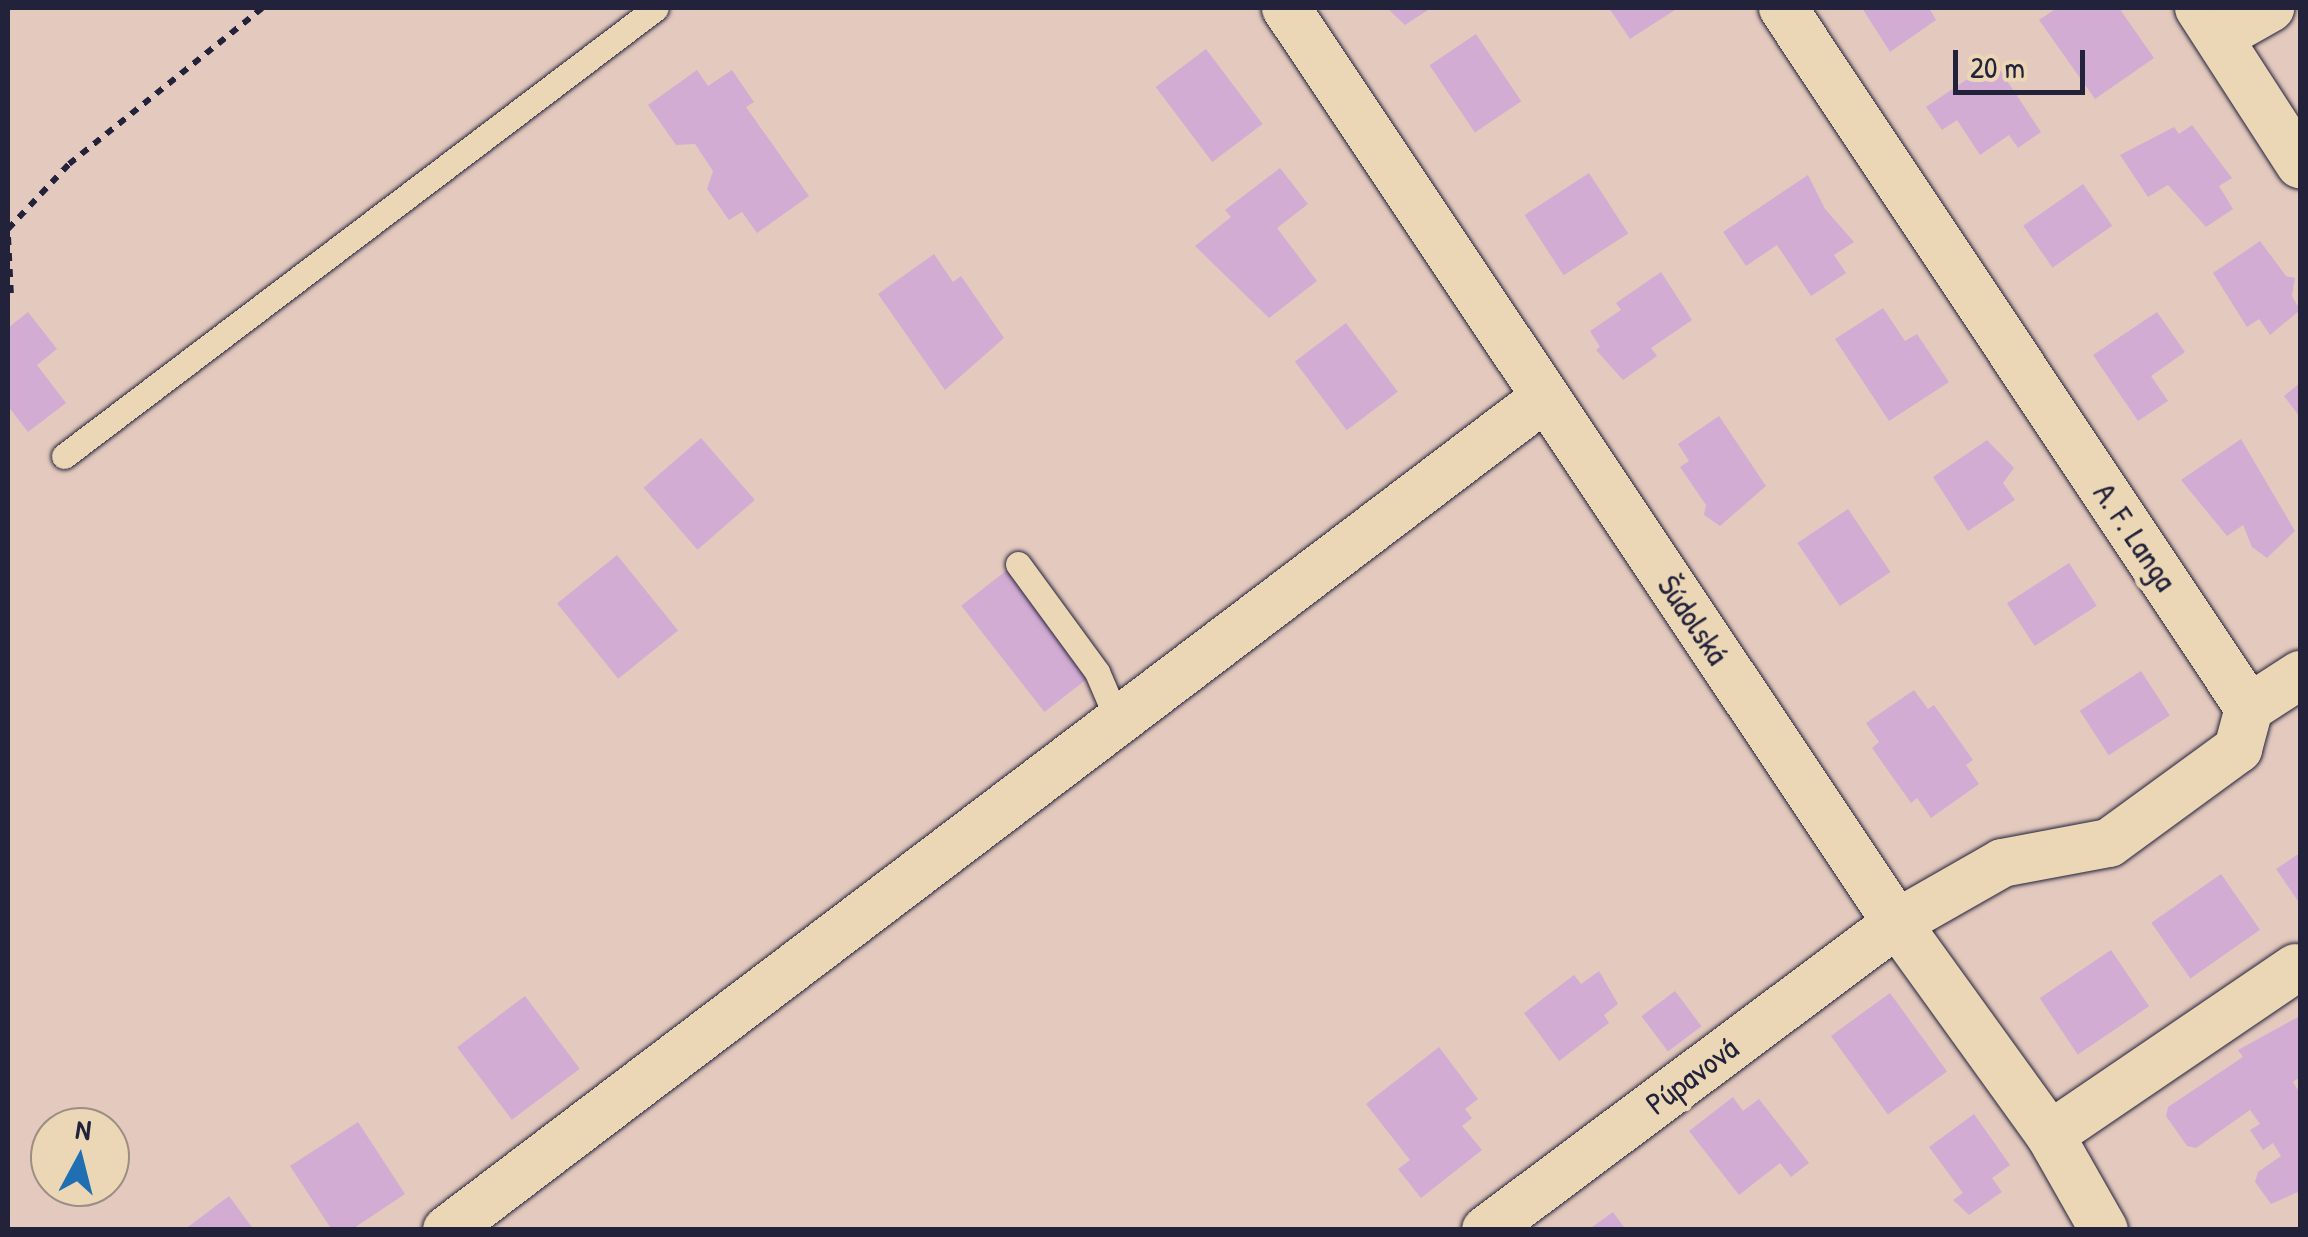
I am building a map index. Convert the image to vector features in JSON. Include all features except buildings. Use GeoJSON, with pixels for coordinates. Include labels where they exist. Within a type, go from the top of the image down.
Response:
{"type":"FeatureCollection","features":[{"type":"Feature","properties":{"kind":"street","name":"Šúdolská"},"geometry":{"type":"LineString","coordinates":[[1286,8],[1897,923],[2050,1136],[2104,1230]]}},
{"type":"Feature","properties":{"kind":"street","name":"A. F. Langa"},"geometry":{"type":"LineString","coordinates":[[1782,8],[2249,708]]}},
{"type":"Feature","properties":{"kind":"street"},"geometry":{"type":"LineString","coordinates":[[2270,8],[2209,22],[2300,164]]}},
{"type":"Feature","properties":{"kind":"street"},"geometry":{"type":"LineString","coordinates":[[447,1230],[1544,399]]}},
{"type":"Feature","properties":{"kind":"street"},"geometry":{"type":"LineString","coordinates":[[1897,923],[2002,863],[2109,844],[2238,749],[2249,708],[2300,675]]}},
{"type":"Feature","properties":{"kind":"street","name":"Púpavová"},"geometry":{"type":"LineString","coordinates":[[1486,1230],[1897,923]]}},
{"type":"Feature","properties":{"kind":"street"},"geometry":{"type":"LineString","coordinates":[[2050,1136],[2296,968]]}},
{"type":"Feature","properties":{"kind":"lane"},"geometry":{"type":"LineString","coordinates":[[64,456],[656,8]]}},
{"type":"Feature","properties":{"kind":"lane"},"geometry":{"type":"LineString","coordinates":[[1018,564],[1097,672],[1118,721]]}},
{"type":"Feature","properties":{"kind":"path"},"geometry":{"type":"LineString","coordinates":[[8,228],[68,164],[262,8]]}},
{"type":"Feature","properties":{"kind":"path"},"geometry":{"type":"LineString","coordinates":[[8,236],[11,297]]}}]}
